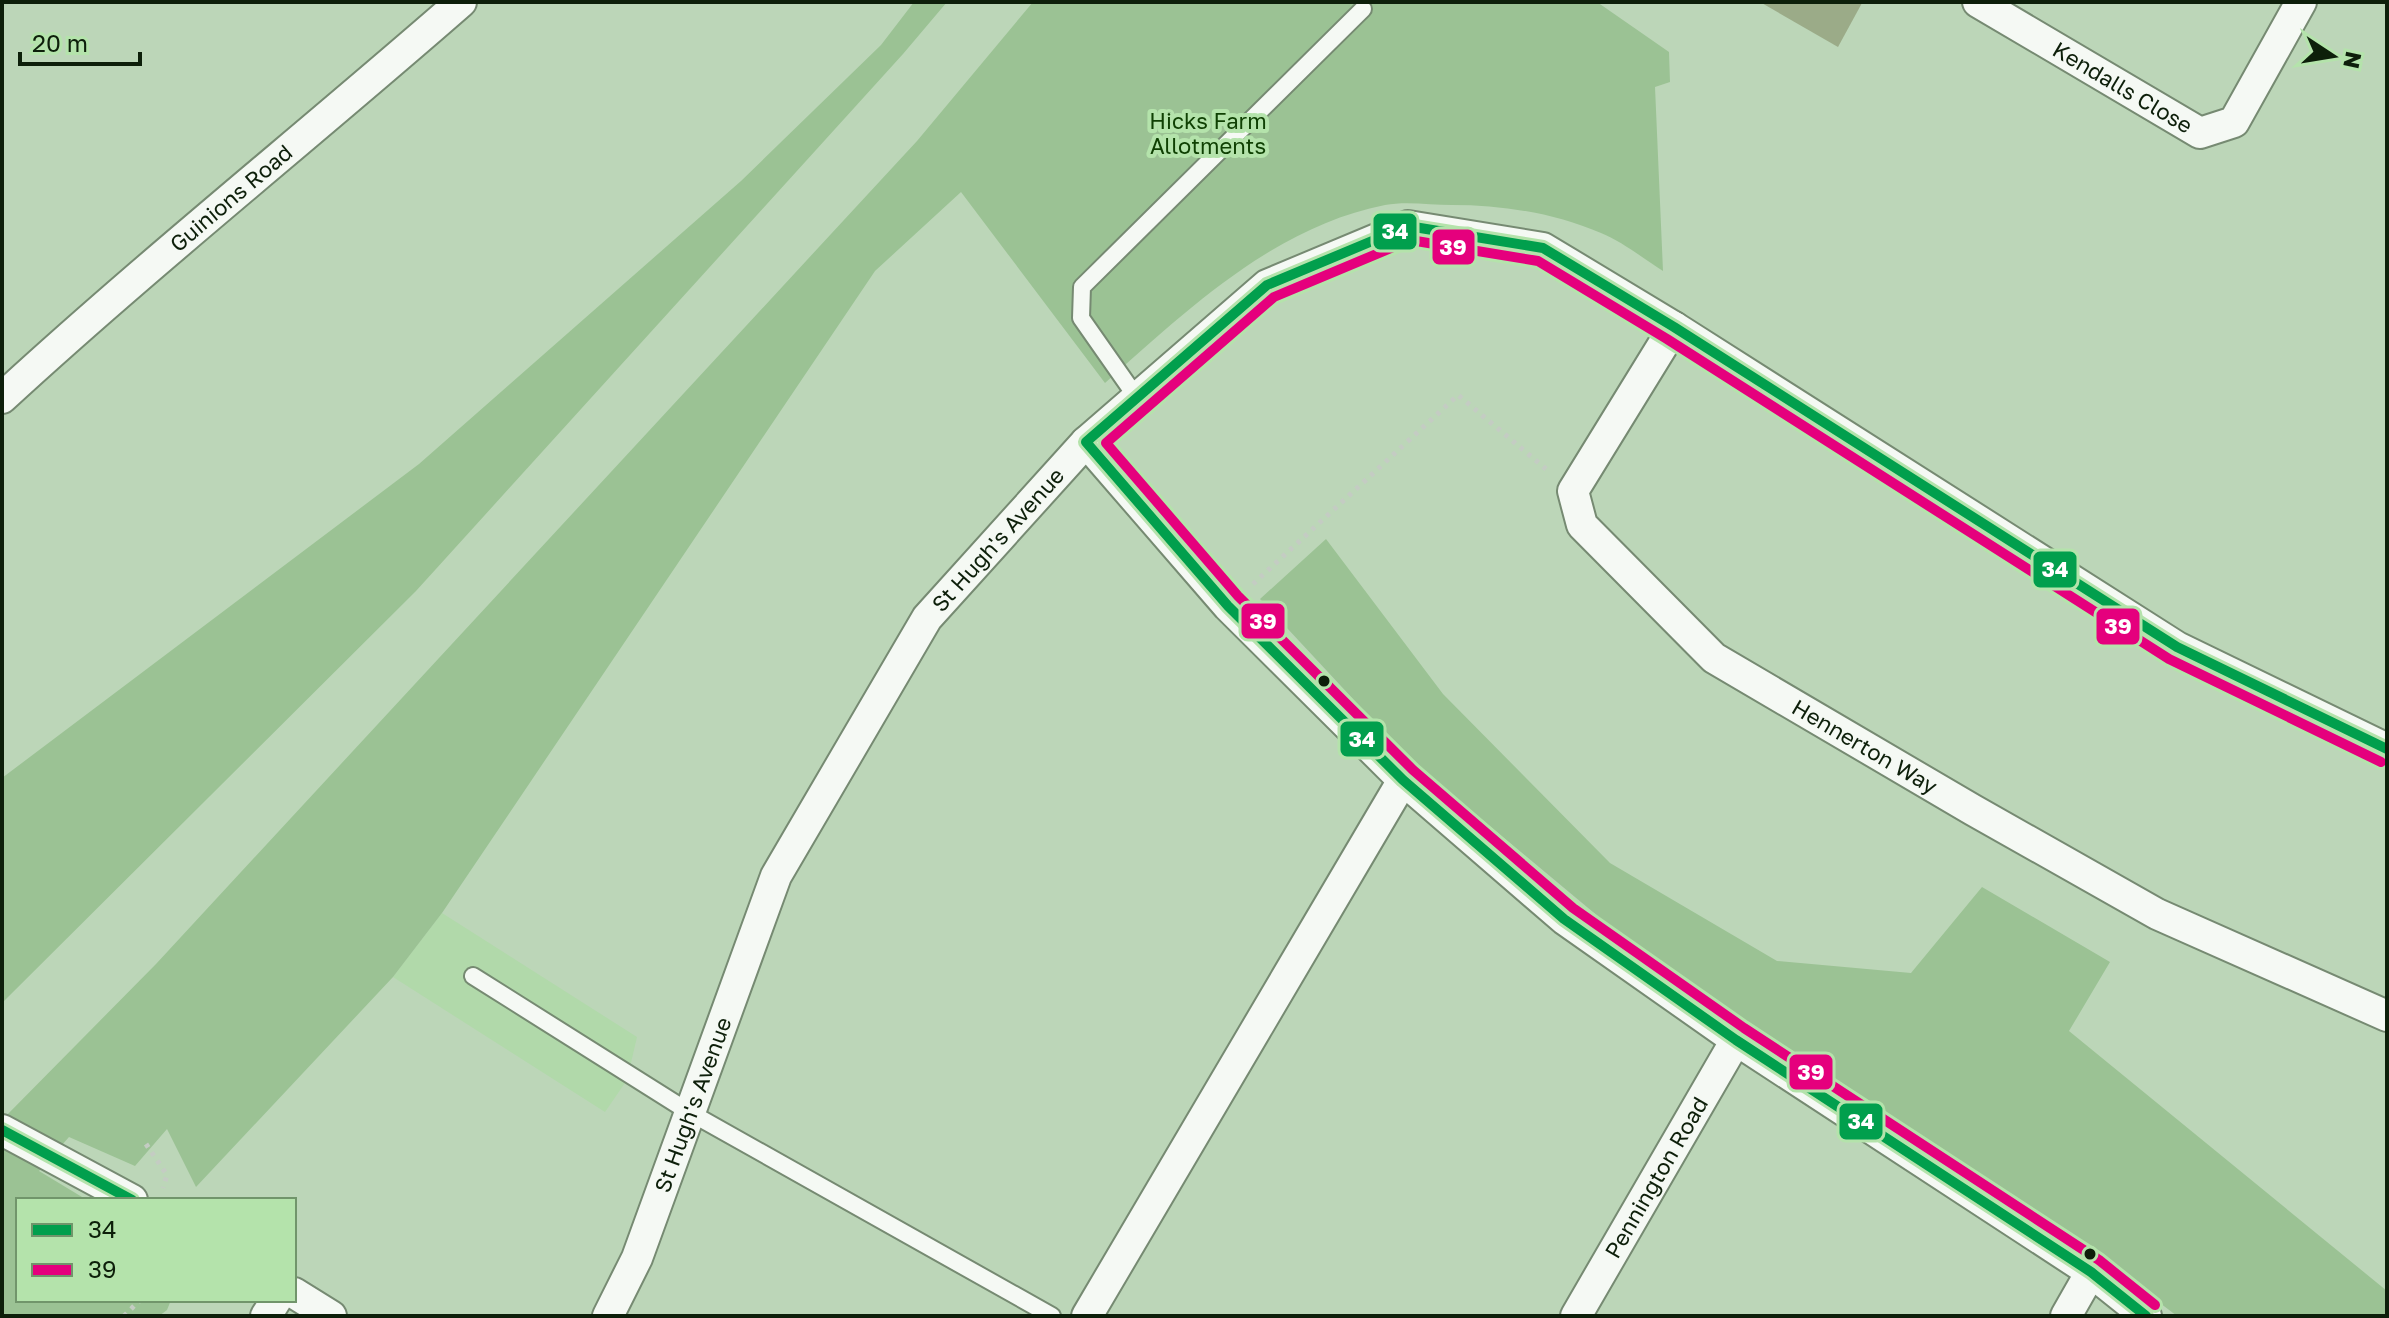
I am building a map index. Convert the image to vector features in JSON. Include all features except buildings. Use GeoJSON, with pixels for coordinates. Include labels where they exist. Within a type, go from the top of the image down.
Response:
{"type":"FeatureCollection","features":[{"type":"Feature","properties":{"kind":"street","name":"Guinions Road"},"geometry":{"type":"LineString","coordinates":[[2,398],[63,342],[461,2]]}},
{"type":"Feature","properties":{"kind":"street","name":"Kendalls Close"},"geometry":{"type":"LineString","coordinates":[[1978,2],[2200,133],[2234,122],[2301,2]]}},
{"type":"Feature","properties":{"kind":"street","name":"St Hugh's Avenue"},"geometry":{"type":"LineString","coordinates":[[608,1316],[637,1258],[776,876],[927,618],[1086,442],[1267,285],[1408,226],[1543,248],[1674,327],[2177,647],[2387,749]]}},
{"type":"Feature","properties":{"kind":"street"},"geometry":{"type":"LineString","coordinates":[[1573,491],[1674,327]]}},
{"type":"Feature","properties":{"kind":"street"},"geometry":{"type":"LineString","coordinates":[[1086,442],[1228,606],[1403,780],[1564,919],[1736,1040],[2091,1272],[2146,1316]]}},
{"type":"Feature","properties":{"kind":"street","name":"Hennerton Way"},"geometry":{"type":"LineString","coordinates":[[1573,491],[1582,525],[1714,658],[2157,914],[2387,1016]]}},
{"type":"Feature","properties":{"kind":"street"},"geometry":{"type":"LineString","coordinates":[[1087,1316],[1403,780]]}},
{"type":"Feature","properties":{"kind":"street","name":"Pennington Road"},"geometry":{"type":"LineString","coordinates":[[1576,1316],[1736,1040]]}},
{"type":"Feature","properties":{"kind":"street"},"geometry":{"type":"LineString","coordinates":[[2,1130],[128,1198]]}},
{"type":"Feature","properties":{"kind":"street"},"geometry":{"type":"LineString","coordinates":[[2066,1316],[2091,1272]]}},
{"type":"Feature","properties":{"kind":"street"},"geometry":{"type":"LineString","coordinates":[[296,1294],[331,1316]]}},
{"type":"Feature","properties":{"kind":"lane"},"geometry":{"type":"LineString","coordinates":[[1137,398],[1081,318],[1082,287],[1363,9]]}},
{"type":"Feature","properties":{"kind":"lane"},"geometry":{"type":"LineString","coordinates":[[473,976],[689,1112],[1052,1316]]}},
{"type":"Feature","properties":{"kind":"path"},"geometry":{"type":"LineString","coordinates":[[1228,606],[1458,395],[1573,491]]}},
{"type":"Feature","properties":{"kind":"path"},"geometry":{"type":"LineString","coordinates":[[146,1144],[167,1175],[160,1198]]}},
{"type":"Feature","properties":{"kind":"shaded area"},"geometry":{"type":"Polygon","coordinates":[[[442,913],[637,1037],[627,1080],[605,1112],[393,977],[442,913]]]}},
{"type":"Feature","properties":{"kind":"green space"},"geometry":{"type":"Polygon","coordinates":[[[914,2],[947,2],[416,591],[2,1003],[2,778],[419,464],[741,181],[881,45],[914,2]]]}},
{"type":"Feature","properties":{"kind":"green space","name":"Hicks Farm Allotments"},"geometry":{"type":"Polygon","coordinates":[[[1033,2],[1597,2],[1669,52],[1670,82],[1655,87],[1663,271],[1609,237],[1547,215],[1490,207],[1410,203],[1385,205],[1344,216],[1269,252],[1200,300],[1105,383],[961,192],[875,271],[442,913],[393,977],[196,1187],[167,1129],[135,1166],[69,1137],[39,1171],[84,1198],[16,1198],[16,1302],[170,1302],[167,1310],[159,1316],[2,1316],[2,1120],[156,964],[917,141],[1033,2]]]}},
{"type":"Feature","properties":{"kind":"green space"},"geometry":{"type":"Polygon","coordinates":[[[1326,539],[1443,694],[1610,863],[1777,961],[1911,973],[1982,887],[2110,962],[2069,1031],[2387,1291],[2387,1316],[2177,1316],[2097,1255],[1726,1023],[1407,757],[1260,599],[1326,539]]]}},
{"type":"Feature","properties":{"kind":"transit line","name":"34"},"geometry":{"type":"LineString","coordinates":[[1086,442],[1267,285],[1408,226],[1543,248],[1674,327],[2177,647],[2387,749]]}},
{"type":"Feature","properties":{"kind":"transit line","name":"39"},"geometry":{"type":"LineString","coordinates":[[2155,1305],[2099,1260],[1744,1028],[1573,908],[1413,770],[1238,596],[1106,443],[1274,297],[1410,240],[1538,261],[1667,339],[2169,659],[2381,762]]}},
{"type":"Feature","properties":{"kind":"transit line","name":"34"},"geometry":{"type":"LineString","coordinates":[[1086,442],[1228,606],[1403,780],[1564,919],[1736,1040],[2091,1272],[2146,1316]]}},
{"type":"Feature","properties":{"kind":"transit line","name":"34"},"geometry":{"type":"LineString","coordinates":[[2,1130],[128,1198]]}}]}
